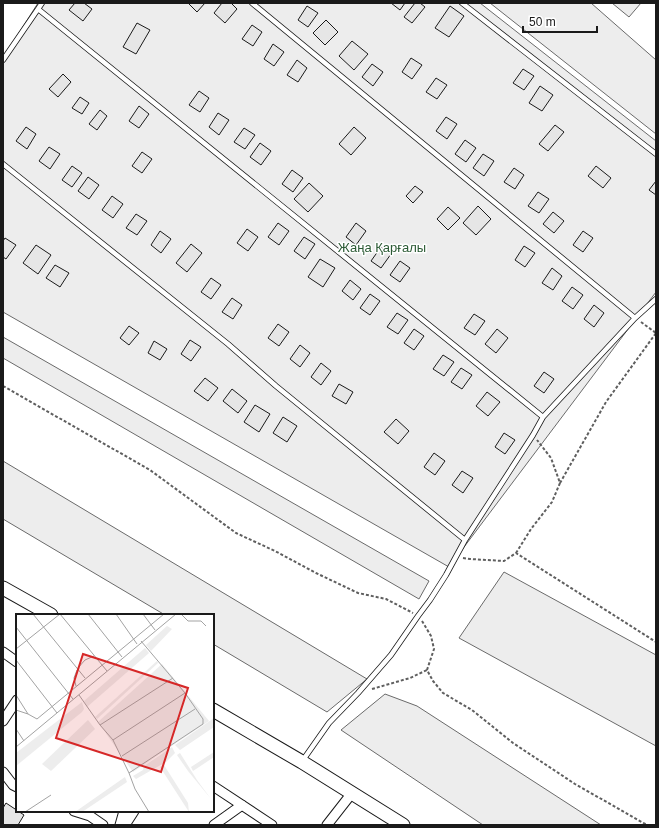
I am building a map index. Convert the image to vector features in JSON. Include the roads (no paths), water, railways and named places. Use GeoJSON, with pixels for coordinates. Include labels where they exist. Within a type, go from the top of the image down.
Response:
{"type":"FeatureCollection","features":[{"type":"Feature","properties":{"kind":"main road"},"geometry":{"type":"LineString","coordinates":[[3,588],[49,614]]}},
{"type":"Feature","properties":{"kind":"main road"},"geometry":{"type":"LineString","coordinates":[[214,711],[302,762],[404,825]]}},
{"type":"Feature","properties":{"kind":"street"},"geometry":{"type":"LineString","coordinates":[[3,652],[16,661]]}},
{"type":"Feature","properties":{"kind":"street"},"geometry":{"type":"LineString","coordinates":[[3,721],[16,702]]}},
{"type":"Feature","properties":{"kind":"street"},"geometry":{"type":"LineString","coordinates":[[3,772],[13,785],[16,786]]}},
{"type":"Feature","properties":{"kind":"street"},"geometry":{"type":"LineString","coordinates":[[214,787],[272,825]]}},
{"type":"Feature","properties":{"kind":"street"},"geometry":{"type":"LineString","coordinates":[[327,825],[352,793]]}},
{"type":"Feature","properties":{"kind":"street"},"geometry":{"type":"LineString","coordinates":[[214,825],[242,805]]}},
{"type":"Feature","properties":{"kind":"street"},"geometry":{"type":"LineString","coordinates":[[77,812],[90,816],[103,825]]}},
{"type":"Feature","properties":{"kind":"street"},"geometry":{"type":"LineString","coordinates":[[120,825],[124,812]]}},
{"type":"Feature","properties":{"kind":"street"},"geometry":{"type":"LineString","coordinates":[[125,825],[133,812]]}},
{"type":"Feature","properties":{"kind":"lane"},"geometry":{"type":"LineString","coordinates":[[3,60],[42,3]]}},
{"type":"Feature","properties":{"kind":"lane"},"geometry":{"type":"LineString","coordinates":[[252,3],[635,318]]}},
{"type":"Feature","properties":{"kind":"lane"},"geometry":{"type":"LineString","coordinates":[[462,3],[656,154]]}},
{"type":"Feature","properties":{"kind":"lane"},"geometry":{"type":"LineString","coordinates":[[38,9],[543,417]]}},
{"type":"Feature","properties":{"kind":"lane"},"geometry":{"type":"LineString","coordinates":[[3,164],[222,339],[276,386],[465,540]]}},
{"type":"Feature","properties":{"kind":"lane"},"geometry":{"type":"LineString","coordinates":[[302,762],[329,723],[358,693],[391,654],[430,600],[446,575],[465,540],[543,417],[635,318],[656,299]]}},
{"type":"Feature","properties":{"kind":"park label","name":"Жаңа Қарғалы"},"geometry":{"type":"Point","coordinates":[382,247]}}]}
